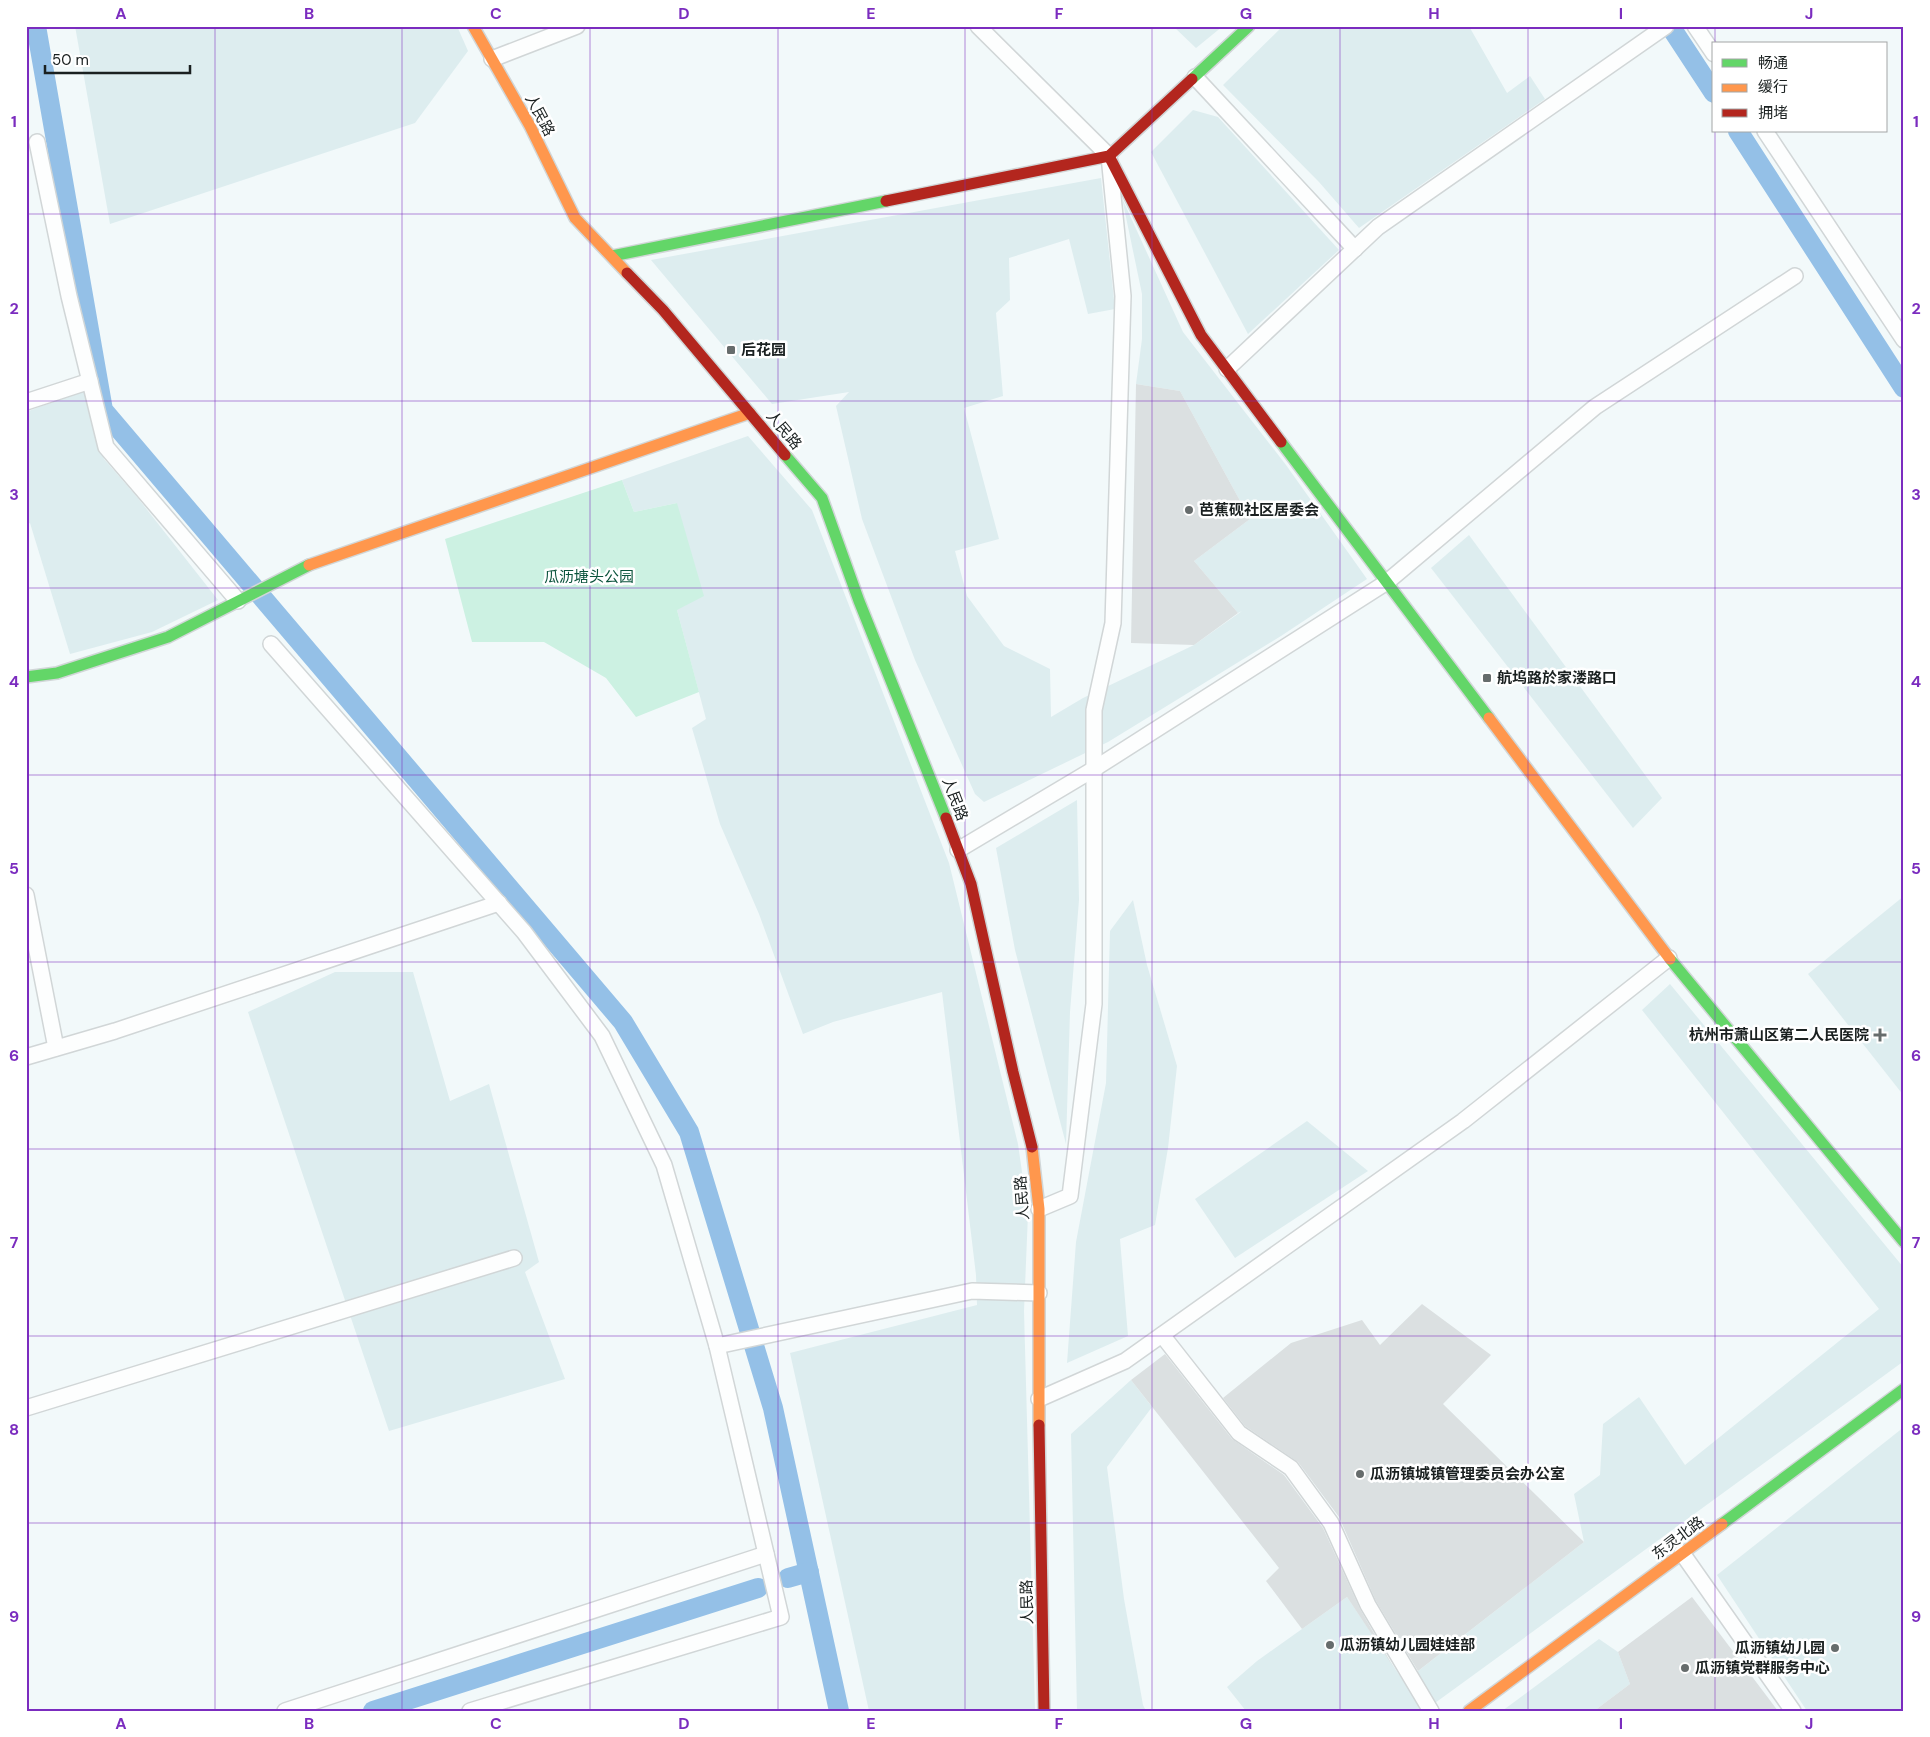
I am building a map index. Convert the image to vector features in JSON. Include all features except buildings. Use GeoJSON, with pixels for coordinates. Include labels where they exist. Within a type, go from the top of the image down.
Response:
{"type":"FeatureCollection","features":[{"type":"Feature","properties":{"kind":"street","name":"人民路"},"geometry":{"type":"LineString","coordinates":[[473,26],[530,126],[575,218],[663,310],[822,498],[859,601],[929,772],[971,884],[1013,1072],[1032,1144],[1039,1209],[1039,1399],[1044,1711]]}},
{"type":"Feature","properties":{"kind":"street"},"geometry":{"type":"LineString","coordinates":[[492,60],[577,26]]}},
{"type":"Feature","properties":{"kind":"street"},"geometry":{"type":"LineString","coordinates":[[978,26],[1109,156],[1201,335],[1669,958],[1904,1242]]}},
{"type":"Feature","properties":{"kind":"street"},"geometry":{"type":"LineString","coordinates":[[612,256],[1109,156],[1249,26]]}},
{"type":"Feature","properties":{"kind":"street"},"geometry":{"type":"LineString","coordinates":[[1227,369],[1378,227],[1666,26]]}},
{"type":"Feature","properties":{"kind":"street"},"geometry":{"type":"LineString","coordinates":[[1695,26],[1712,51]]}},
{"type":"Feature","properties":{"kind":"street"},"geometry":{"type":"LineString","coordinates":[[1194,77],[1355,249]]}},
{"type":"Feature","properties":{"kind":"street"},"geometry":{"type":"LineString","coordinates":[[1766,132],[1904,340]]}},
{"type":"Feature","properties":{"kind":"street"},"geometry":{"type":"LineString","coordinates":[[37,142],[69,296],[106,447],[238,600]]}},
{"type":"Feature","properties":{"kind":"street"},"geometry":{"type":"LineString","coordinates":[[1039,1209],[1070,1196],[1094,1004],[1094,710],[1113,622],[1123,296],[1109,156]]}},
{"type":"Feature","properties":{"kind":"street"},"geometry":{"type":"LineString","coordinates":[[958,850],[1094,769],[1387,582],[1595,407],[1795,276]]}},
{"type":"Feature","properties":{"kind":"street"},"geometry":{"type":"LineString","coordinates":[[26,402],[90,382]]}},
{"type":"Feature","properties":{"kind":"street"},"geometry":{"type":"LineString","coordinates":[[26,677],[57,673],[168,637],[295,571],[750,413]]}},
{"type":"Feature","properties":{"kind":"street"},"geometry":{"type":"LineString","coordinates":[[271,644],[524,932],[602,1036],[664,1166],[718,1346],[781,1617],[470,1711]]}},
{"type":"Feature","properties":{"kind":"street"},"geometry":{"type":"LineString","coordinates":[[26,895],[56,1048]]}},
{"type":"Feature","properties":{"kind":"street"},"geometry":{"type":"LineString","coordinates":[[26,1057],[115,1031],[499,903]]}},
{"type":"Feature","properties":{"kind":"street"},"geometry":{"type":"LineString","coordinates":[[1039,1399],[1125,1361],[1463,1120],[1669,958]]}},
{"type":"Feature","properties":{"kind":"street"},"geometry":{"type":"LineString","coordinates":[[26,1408],[514,1258]]}},
{"type":"Feature","properties":{"kind":"street"},"geometry":{"type":"LineString","coordinates":[[718,1346],[972,1292],[1039,1293]]}},
{"type":"Feature","properties":{"kind":"street"},"geometry":{"type":"LineString","coordinates":[[1162,1335],[1239,1434],[1291,1468],[1331,1523],[1368,1605],[1431,1711]]}},
{"type":"Feature","properties":{"kind":"street","name":"东灵北路"},"geometry":{"type":"LineString","coordinates":[[1469,1711],[1904,1389]]}},
{"type":"Feature","properties":{"kind":"street"},"geometry":{"type":"LineString","coordinates":[[1682,1553],[1793,1711]]}},
{"type":"Feature","properties":{"kind":"street"},"geometry":{"type":"LineString","coordinates":[[285,1711],[766,1554]]}},
{"type":"Feature","properties":{"kind":"shaded area"},"geometry":{"type":"Polygon","coordinates":[[[75,26],[457,26],[468,51],[415,123],[110,224],[75,26]]]}},
{"type":"Feature","properties":{"kind":"shaded area"},"geometry":{"type":"Polygon","coordinates":[[[1173,26],[1223,26],[1196,48],[1173,26]]]}},
{"type":"Feature","properties":{"kind":"shaded area"},"geometry":{"type":"Polygon","coordinates":[[[1283,26],[1474,26],[1470,28],[1507,93],[1530,76],[1545,99],[1359,228],[1319,182],[1223,85],[1283,26]]]}},
{"type":"Feature","properties":{"kind":"shaded area"},"geometry":{"type":"Polygon","coordinates":[[[1193,110],[1218,117],[1339,250],[1248,334],[1151,152],[1193,110]]]}},
{"type":"Feature","properties":{"kind":"shaded area"},"geometry":{"type":"Polygon","coordinates":[[[1101,178],[1115,309],[1088,314],[1069,239],[1009,258],[1010,300],[996,313],[1003,396],[964,408],[999,539],[955,551],[967,596],[1004,646],[1050,669],[1051,717],[1083,698],[1194,645],[1242,611],[1238,613],[1194,561],[1250,519],[1180,391],[1136,384],[1142,339],[1142,294],[1122,198],[1183,332],[1286,465],[1367,579],[1281,636],[1108,742],[984,802],[975,794],[915,660],[862,519],[836,406],[849,392],[772,404],[651,260],[1101,178]]]}},
{"type":"Feature","properties":{"kind":"shaded area"},"geometry":{"type":"Polygon","coordinates":[[[85,390],[104,459],[137,497],[218,600],[152,632],[70,654],[30,523],[26,525],[26,412],[85,390]]]}},
{"type":"Feature","properties":{"kind":"shaded area"},"geometry":{"type":"Polygon","coordinates":[[[748,436],[812,510],[949,863],[1018,1144],[1028,1214],[1024,1311],[1035,1711],[869,1711],[790,1353],[977,1305],[976,1275],[942,992],[833,1022],[803,1034],[759,914],[720,824],[692,728],[706,719],[677,610],[677,503],[634,512],[622,480],[748,436]]]}},
{"type":"Feature","properties":{"kind":"shaded area"},"geometry":{"type":"Polygon","coordinates":[[[1469,535],[1662,798],[1633,828],[1431,568],[1469,535]]]}},
{"type":"Feature","properties":{"kind":"shaded area"},"geometry":{"type":"Polygon","coordinates":[[[1077,800],[1079,900],[1070,1012],[1066,1144],[1015,950],[996,848],[1077,800]]]}},
{"type":"Feature","properties":{"kind":"shaded area","name":"杭州市萧山区第二人民医院"},"geometry":{"type":"Polygon","coordinates":[[[1904,896],[1904,1096],[1808,974],[1904,896]]]}},
{"type":"Feature","properties":{"kind":"shaded area"},"geometry":{"type":"Polygon","coordinates":[[[1133,900],[1147,965],[1177,1066],[1168,1148],[1155,1225],[1120,1239],[1128,1336],[1067,1363],[1076,1242],[1106,1083],[1110,931],[1133,900]]]}},
{"type":"Feature","properties":{"kind":"shaded area"},"geometry":{"type":"Polygon","coordinates":[[[335,972],[413,972],[450,1101],[489,1084],[539,1262],[525,1272],[565,1379],[389,1431],[248,1012],[335,972]]]}},
{"type":"Feature","properties":{"kind":"shaded area"},"geometry":{"type":"Polygon","coordinates":[[[1670,984],[1904,1268],[1904,1361],[1424,1711],[1246,1711],[1227,1687],[1257,1661],[1347,1597],[1404,1682],[1584,1542],[1574,1494],[1600,1475],[1603,1424],[1639,1397],[1685,1465],[1879,1309],[1642,1010],[1670,984]]]}},
{"type":"Feature","properties":{"kind":"shaded area"},"geometry":{"type":"Polygon","coordinates":[[[1307,1121],[1368,1171],[1235,1258],[1195,1199],[1307,1121]]]}},
{"type":"Feature","properties":{"kind":"shaded area"},"geometry":{"type":"Polygon","coordinates":[[[1131,1380],[1152,1407],[1107,1467],[1124,1599],[1143,1705],[1146,1711],[1077,1711],[1071,1434],[1131,1380]]]}},
{"type":"Feature","properties":{"kind":"shaded area"},"geometry":{"type":"Polygon","coordinates":[[[1904,1427],[1904,1711],[1807,1711],[1717,1575],[1904,1427]]]}},
{"type":"Feature","properties":{"kind":"shaded area"},"geometry":{"type":"Polygon","coordinates":[[[1599,1639],[1618,1652],[1630,1684],[1594,1711],[1502,1711],[1599,1639]]]}},
{"type":"Feature","properties":{"kind":"green space","name":"瓜沥塘头公园"},"geometry":{"type":"Polygon","coordinates":[[[622,480],[634,512],[677,503],[704,596],[677,610],[699,692],[636,717],[606,678],[544,642],[472,642],[445,539],[622,480]]]}},
{"type":"Feature","properties":{"kind":"waterway"},"geometry":{"type":"LineString","coordinates":[[36,26],[103,410],[623,1022],[689,1132],[773,1408],[839,1711]]}},
{"type":"Feature","properties":{"kind":"waterway"},"geometry":{"type":"LineString","coordinates":[[1670,26],[1712,90]]}},
{"type":"Feature","properties":{"kind":"waterway"},"geometry":{"type":"LineString","coordinates":[[1739,132],[1904,388]]}},
{"type":"Feature","properties":{"kind":"waterway"},"geometry":{"type":"LineString","coordinates":[[788,1578],[809,1572]]}},
{"type":"Feature","properties":{"kind":"waterway"},"geometry":{"type":"LineString","coordinates":[[373,1711],[758,1588]]}},
{"type":"Feature","properties":{"kind":"traffic: fast"},"geometry":{"type":"LineString","coordinates":[[1192,79],[1249,26]]}},
{"type":"Feature","properties":{"kind":"traffic: fast"},"geometry":{"type":"LineString","coordinates":[[612,256],[886,201]]}},
{"type":"Feature","properties":{"kind":"traffic: fast"},"geometry":{"type":"LineString","coordinates":[[1281,442],[1489,718]]}},
{"type":"Feature","properties":{"kind":"traffic: fast"},"geometry":{"type":"LineString","coordinates":[[785,455],[822,498],[859,601],[946,818]]}},
{"type":"Feature","properties":{"kind":"traffic: fast"},"geometry":{"type":"LineString","coordinates":[[26,677],[57,673],[168,637],[309,565]]}},
{"type":"Feature","properties":{"kind":"traffic: fast"},"geometry":{"type":"LineString","coordinates":[[1670,959],[1904,1242]]}},
{"type":"Feature","properties":{"kind":"traffic: fast"},"geometry":{"type":"LineString","coordinates":[[1722,1524],[1904,1389]]}},
{"type":"Feature","properties":{"kind":"traffic: slow"},"geometry":{"type":"LineString","coordinates":[[473,26],[530,126],[575,218],[627,273]]}},
{"type":"Feature","properties":{"kind":"traffic: slow"},"geometry":{"type":"LineString","coordinates":[[309,565],[750,413]]}},
{"type":"Feature","properties":{"kind":"traffic: slow"},"geometry":{"type":"LineString","coordinates":[[1489,718],[1670,959]]}},
{"type":"Feature","properties":{"kind":"traffic: slow"},"geometry":{"type":"LineString","coordinates":[[1032,1147],[1039,1209],[1039,1425]]}},
{"type":"Feature","properties":{"kind":"traffic: slow"},"geometry":{"type":"LineString","coordinates":[[1469,1711],[1722,1524]]}},
{"type":"Feature","properties":{"kind":"traffic: jam"},"geometry":{"type":"LineString","coordinates":[[886,201],[1109,156],[1192,79]]}},
{"type":"Feature","properties":{"kind":"traffic: jam"},"geometry":{"type":"LineString","coordinates":[[1109,156],[1201,335],[1281,442]]}},
{"type":"Feature","properties":{"kind":"traffic: jam"},"geometry":{"type":"LineString","coordinates":[[627,273],[663,310],[785,455]]}},
{"type":"Feature","properties":{"kind":"traffic: jam"},"geometry":{"type":"LineString","coordinates":[[946,818],[971,884],[1013,1072],[1032,1147]]}},
{"type":"Feature","properties":{"kind":"traffic: jam"},"geometry":{"type":"LineString","coordinates":[[1039,1425],[1044,1711]]}},
{"type":"Feature","properties":{"kind":"place","name":"后花园"},"geometry":{"type":"Point","coordinates":[731,350]}},
{"type":"Feature","properties":{"kind":"place","name":"芭蕉砚社区居委会"},"geometry":{"type":"Point","coordinates":[1189,510]}},
{"type":"Feature","properties":{"kind":"place","name":"航坞路於家溇路口"},"geometry":{"type":"Point","coordinates":[1487,678]}},
{"type":"Feature","properties":{"kind":"place","name":"杭州市萧山区第二人民医院"},"geometry":{"type":"Point","coordinates":[1880,1035]}},
{"type":"Feature","properties":{"kind":"place","name":"瓜沥镇城镇管理委员会办公室"},"geometry":{"type":"Point","coordinates":[1360,1474]}},
{"type":"Feature","properties":{"kind":"place","name":"瓜沥镇幼儿园娃娃部"},"geometry":{"type":"Point","coordinates":[1330,1645]}},
{"type":"Feature","properties":{"kind":"place","name":"瓜沥镇幼儿园"},"geometry":{"type":"Point","coordinates":[1835,1648]}},
{"type":"Feature","properties":{"kind":"place","name":"瓜沥镇党群服务中心"},"geometry":{"type":"Point","coordinates":[1685,1668]}}]}
